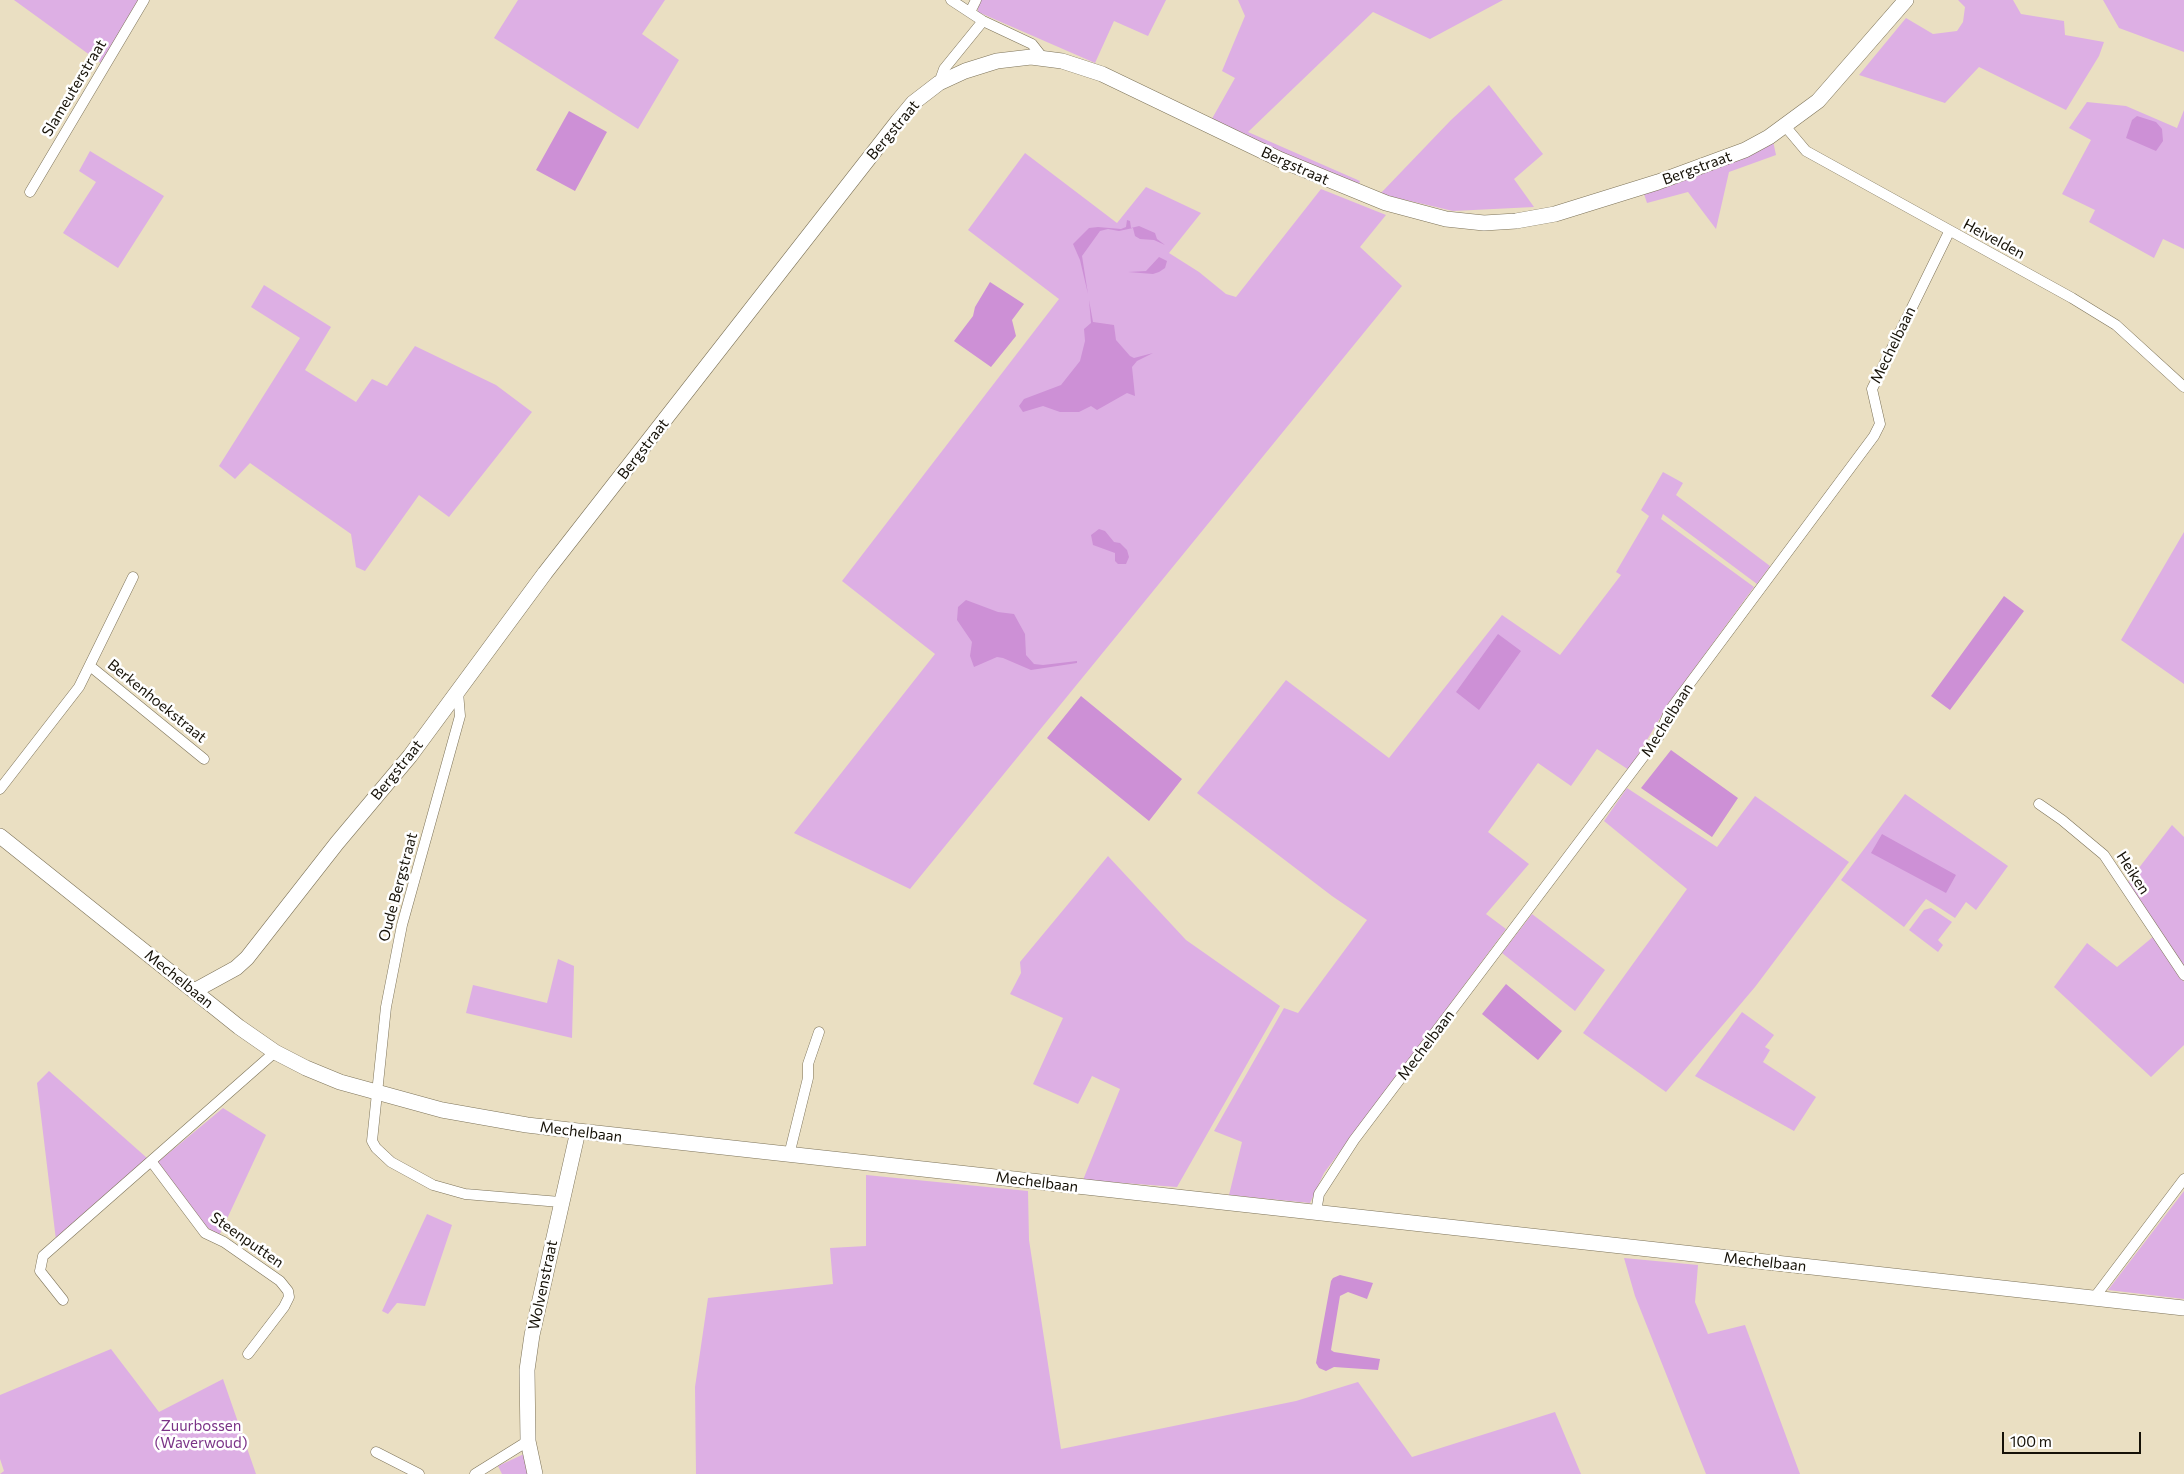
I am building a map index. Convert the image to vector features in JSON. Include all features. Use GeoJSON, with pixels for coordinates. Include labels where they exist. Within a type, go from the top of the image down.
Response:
{"type":"FeatureCollection","features":[{"type":"Feature","properties":{"kind":"street","name":"Slameuterstraat"},"geometry":{"type":"LineString","coordinates":[[30,192],[144,0]]}},
{"type":"Feature","properties":{"kind":"street"},"geometry":{"type":"LineString","coordinates":[[951,0],[983,21],[1032,44],[1043,58]]}},
{"type":"Feature","properties":{"kind":"street"},"geometry":{"type":"LineString","coordinates":[[970,12],[976,0]]}},
{"type":"Feature","properties":{"kind":"street","name":"Bergstraat"},"geometry":{"type":"LineString","coordinates":[[194,991],[236,968],[247,958],[337,843],[410,756],[545,573],[898,121],[913,103],[939,83],[965,71],[997,61],[1043,58],[1084,67],[1102,74],[1212,129],[1352,191],[1416,213],[1462,221],[1516,221],[1555,214],[1658,182],[1746,150],[1785,126],[1818,101],[1906,0]]}},
{"type":"Feature","properties":{"kind":"street"},"geometry":{"type":"LineString","coordinates":[[939,83],[944,69],[983,21]]}},
{"type":"Feature","properties":{"kind":"street","name":"Heivelden"},"geometry":{"type":"LineString","coordinates":[[1785,126],[1806,151],[2072,298],[2116,325],[2184,387]]}},
{"type":"Feature","properties":{"kind":"street","name":"Mechelbaan"},"geometry":{"type":"LineString","coordinates":[[1316,1212],[1319,1194],[1354,1140],[1659,736],[1670,710],[1874,436],[1880,424],[1872,389],[1950,232]]}},
{"type":"Feature","properties":{"kind":"street","name":"Berkenhoekstraat"},"geometry":{"type":"LineString","coordinates":[[0,789],[79,687],[133,577]]}},
{"type":"Feature","properties":{"kind":"street","name":"Berkenhoekstraat"},"geometry":{"type":"LineString","coordinates":[[90,666],[204,759]]}},
{"type":"Feature","properties":{"kind":"street","name":"Oude Bergstraat"},"geometry":{"type":"LineString","coordinates":[[376,1093],[386,1007],[400,934],[460,716],[458,692]]}},
{"type":"Feature","properties":{"kind":"street","name":"Heiken"},"geometry":{"type":"LineString","coordinates":[[2039,804],[2062,820],[2104,855],[2184,975]]}},
{"type":"Feature","properties":{"kind":"street","name":"Mechelbaan"},"geometry":{"type":"LineString","coordinates":[[0,836],[239,1027],[275,1052],[322,1075],[376,1093],[480,1117],[578,1132],[2184,1308]]}},
{"type":"Feature","properties":{"kind":"street"},"geometry":{"type":"LineString","coordinates":[[788,1154],[808,1078],[808,1064],[819,1032]]}},
{"type":"Feature","properties":{"kind":"street"},"geometry":{"type":"LineString","coordinates":[[63,1300],[40,1271],[43,1256],[275,1052]]}},
{"type":"Feature","properties":{"kind":"street"},"geometry":{"type":"LineString","coordinates":[[376,1093],[372,1140],[376,1148],[391,1162],[433,1185],[465,1194],[560,1202]]}},
{"type":"Feature","properties":{"kind":"street","name":"Wolvenstraat"},"geometry":{"type":"LineString","coordinates":[[535,1474],[528,1441],[527,1389],[530,1352],[560,1202],[578,1132]]}},
{"type":"Feature","properties":{"kind":"street","name":"Steenputten"},"geometry":{"type":"LineString","coordinates":[[151,1160],[205,1232],[224,1242],[280,1281],[288,1291],[289,1297],[248,1354]]}},
{"type":"Feature","properties":{"kind":"street"},"geometry":{"type":"LineString","coordinates":[[2094,1298],[2184,1179]]}},
{"type":"Feature","properties":{"kind":"street"},"geometry":{"type":"LineString","coordinates":[[475,1474],[528,1441]]}},
{"type":"Feature","properties":{"kind":"street"},"geometry":{"type":"LineString","coordinates":[[376,1452],[419,1474]]}},
{"type":"Feature","properties":{"kind":"green space"},"geometry":{"type":"Polygon","coordinates":[[[14,0],[143,0],[105,66],[14,0]]]}},
{"type":"Feature","properties":{"kind":"green space"},"geometry":{"type":"Polygon","coordinates":[[[518,0],[665,0],[642,34],[679,60],[638,129],[494,38],[518,0]]]}},
{"type":"Feature","properties":{"kind":"green space"},"geometry":{"type":"Polygon","coordinates":[[[981,0],[1166,0],[1148,36],[1114,21],[1095,63],[978,12],[981,0]]]}},
{"type":"Feature","properties":{"kind":"green space"},"geometry":{"type":"Polygon","coordinates":[[[1238,0],[1503,0],[1430,39],[1373,12],[1248,132],[1360,181],[1356,191],[1209,124],[1235,78],[1222,71],[1245,16],[1238,0]]]}},
{"type":"Feature","properties":{"kind":"green space"},"geometry":{"type":"Polygon","coordinates":[[[1958,0],[2013,0],[2021,14],[2064,21],[2065,35],[2104,42],[2099,56],[2066,110],[1979,67],[1945,103],[1859,75],[1906,18],[1933,34],[1957,31],[1963,22],[1965,7],[1958,0]]]}},
{"type":"Feature","properties":{"kind":"green space"},"geometry":{"type":"Polygon","coordinates":[[[2103,0],[2184,0],[2184,52],[2119,28],[2103,0]]]}},
{"type":"Feature","properties":{"kind":"green space"},"geometry":{"type":"Polygon","coordinates":[[[1489,85],[1543,154],[1514,179],[1534,207],[1453,211],[1380,194],[1451,120],[1489,85]]]}},
{"type":"Feature","properties":{"kind":"green space"},"geometry":{"type":"Polygon","coordinates":[[[2087,102],[2126,106],[2177,128],[2184,110],[2184,249],[2163,239],[2154,258],[2089,222],[2095,210],[2062,194],[2091,140],[2069,128],[2087,102]]]}},
{"type":"Feature","properties":{"kind":"green space"},"geometry":{"type":"Polygon","coordinates":[[[1773,141],[1776,155],[1729,172],[1716,229],[1688,192],[1647,203],[1644,194],[1773,141]]]}},
{"type":"Feature","properties":{"kind":"green space"},"geometry":{"type":"Polygon","coordinates":[[[90,151],[164,196],[118,268],[63,233],[96,182],[79,171],[90,151]]]}},
{"type":"Feature","properties":{"kind":"green space"},"geometry":{"type":"Polygon","coordinates":[[[1025,153],[1117,223],[1146,187],[1201,213],[1169,253],[1199,272],[1226,294],[1236,297],[1321,189],[1386,215],[1360,247],[1402,286],[910,889],[794,833],[935,654],[842,581],[1059,299],[968,230],[1025,153]]]}},
{"type":"Feature","properties":{"kind":"green space"},"geometry":{"type":"Polygon","coordinates":[[[264,285],[331,327],[305,370],[356,402],[372,379],[387,386],[415,346],[496,385],[532,412],[449,517],[419,495],[365,571],[356,567],[351,534],[250,463],[235,479],[219,466],[300,338],[251,307],[264,285]]]}},
{"type":"Feature","properties":{"kind":"green space"},"geometry":{"type":"Polygon","coordinates":[[[1663,472],[1683,483],[1676,495],[1770,566],[1757,584],[1663,514],[1661,519],[1754,587],[1669,703],[1629,770],[1597,749],[1571,786],[1538,763],[1488,832],[1529,864],[1486,914],[1506,929],[1324,1173],[1310,1203],[1229,1195],[1242,1142],[1214,1131],[1284,1008],[1298,1013],[1367,920],[1332,896],[1197,793],[1286,680],[1389,758],[1502,615],[1560,655],[1621,575],[1616,572],[1649,516],[1641,510],[1663,472]]]}},
{"type":"Feature","properties":{"kind":"green space"},"geometry":{"type":"Polygon","coordinates":[[[2184,532],[2184,684],[2121,640],[2184,532]]]}},
{"type":"Feature","properties":{"kind":"green space"},"geometry":{"type":"Polygon","coordinates":[[[1627,788],[1717,847],[1755,796],[1849,862],[1755,987],[1666,1092],[1583,1033],[1687,889],[1604,821],[1627,788]]]}},
{"type":"Feature","properties":{"kind":"green space"},"geometry":{"type":"Polygon","coordinates":[[[1905,794],[2008,866],[1976,910],[1966,902],[1955,918],[1926,899],[1904,927],[1841,880],[1905,794]]]}},
{"type":"Feature","properties":{"kind":"green space"},"geometry":{"type":"Polygon","coordinates":[[[2172,825],[2184,837],[2184,967],[2128,882],[2172,825]]]}},
{"type":"Feature","properties":{"kind":"green space"},"geometry":{"type":"Polygon","coordinates":[[[1108,856],[1186,940],[1280,1006],[1177,1187],[1083,1180],[1120,1089],[1092,1076],[1078,1104],[1033,1084],[1063,1018],[1010,994],[1021,973],[1020,962],[1108,856]]]}},
{"type":"Feature","properties":{"kind":"green space"},"geometry":{"type":"Polygon","coordinates":[[[1931,908],[1952,922],[1938,940],[1943,945],[1938,952],[1909,930],[1924,910],[1931,908]]]}},
{"type":"Feature","properties":{"kind":"green space"},"geometry":{"type":"Polygon","coordinates":[[[1532,914],[1605,970],[1575,1011],[1502,953],[1532,914]]]}},
{"type":"Feature","properties":{"kind":"green space"},"geometry":{"type":"Polygon","coordinates":[[[2154,936],[2184,982],[2184,1045],[2151,1077],[2054,987],[2087,943],[2117,967],[2154,936]]]}},
{"type":"Feature","properties":{"kind":"green space"},"geometry":{"type":"Polygon","coordinates":[[[558,959],[574,966],[572,1038],[466,1013],[473,985],[547,1003],[558,959]]]}},
{"type":"Feature","properties":{"kind":"green space"},"geometry":{"type":"Polygon","coordinates":[[[1742,1012],[1774,1035],[1765,1047],[1770,1050],[1763,1062],[1816,1097],[1794,1131],[1695,1076],[1742,1012]]]}},
{"type":"Feature","properties":{"kind":"green space"},"geometry":{"type":"Polygon","coordinates":[[[49,1071],[147,1158],[56,1240],[37,1083],[49,1071]]]}},
{"type":"Feature","properties":{"kind":"green space"},"geometry":{"type":"Polygon","coordinates":[[[223,1108],[266,1135],[219,1236],[204,1225],[158,1162],[223,1108]]]}},
{"type":"Feature","properties":{"kind":"green space"},"geometry":{"type":"Polygon","coordinates":[[[866,1175],[1028,1191],[1029,1240],[1061,1449],[1296,1401],[1358,1382],[1412,1457],[1555,1412],[1581,1474],[696,1474],[695,1387],[708,1298],[833,1284],[830,1248],[866,1246],[866,1175]]]}},
{"type":"Feature","properties":{"kind":"green space"},"geometry":{"type":"Polygon","coordinates":[[[2184,1191],[2184,1299],[2108,1290],[2184,1191]]]}},
{"type":"Feature","properties":{"kind":"green space"},"geometry":{"type":"Polygon","coordinates":[[[427,1214],[452,1225],[425,1306],[397,1303],[388,1314],[382,1311],[427,1214]]]}},
{"type":"Feature","properties":{"kind":"green space"},"geometry":{"type":"Polygon","coordinates":[[[1624,1258],[1698,1265],[1695,1302],[1708,1334],[1745,1325],[1800,1474],[1706,1474],[1635,1296],[1624,1258]]]}},
{"type":"Feature","properties":{"kind":"green space","name":"Zuurbossen (Waverwoud)"},"geometry":{"type":"Polygon","coordinates":[[[111,1349],[159,1412],[223,1379],[256,1474],[0,1474],[4,1471],[0,1459],[0,1395],[111,1349]]]}},
{"type":"Feature","properties":{"kind":"green space"},"geometry":{"type":"Polygon","coordinates":[[[524,1454],[529,1474],[502,1474],[498,1466],[524,1454]]]}},
{"type":"Feature","properties":{"kind":"shaded area"},"geometry":{"type":"Polygon","coordinates":[[[569,111],[607,132],[575,191],[536,170],[569,111]]]}},
{"type":"Feature","properties":{"kind":"shaded area"},"geometry":{"type":"Polygon","coordinates":[[[2137,116],[2156,122],[2162,129],[2163,141],[2156,151],[2126,138],[2132,120],[2137,116]]]}},
{"type":"Feature","properties":{"kind":"shaded area"},"geometry":{"type":"Polygon","coordinates":[[[1127,220],[1130,221],[1131,228],[1139,226],[1155,233],[1157,239],[1165,245],[1154,240],[1140,239],[1135,236],[1133,228],[1119,231],[1108,229],[1100,231],[1082,256],[1088,294],[1080,260],[1073,244],[1089,228],[1121,229],[1126,227],[1127,220]]]}},
{"type":"Feature","properties":{"kind":"shaded area"},"geometry":{"type":"Polygon","coordinates":[[[1159,257],[1167,261],[1165,268],[1159,272],[1153,274],[1128,272],[1146,271],[1159,257]]]}},
{"type":"Feature","properties":{"kind":"shaded area"},"geometry":{"type":"Polygon","coordinates":[[[990,282],[1024,304],[1012,320],[1016,336],[991,367],[954,341],[973,316],[975,307],[990,282]]]}},
{"type":"Feature","properties":{"kind":"shaded area"},"geometry":{"type":"Polygon","coordinates":[[[1089,300],[1093,322],[1114,325],[1116,340],[1130,356],[1134,358],[1153,353],[1137,361],[1132,367],[1135,396],[1127,393],[1097,410],[1091,406],[1079,412],[1060,412],[1043,406],[1023,412],[1019,406],[1024,399],[1061,385],[1080,361],[1085,341],[1084,329],[1091,323],[1089,300]]]}},
{"type":"Feature","properties":{"kind":"shaded area"},"geometry":{"type":"Polygon","coordinates":[[[1099,529],[1105,531],[1114,542],[1120,543],[1127,550],[1129,557],[1126,564],[1118,564],[1115,561],[1115,553],[1093,545],[1091,535],[1099,529]]]}},
{"type":"Feature","properties":{"kind":"shaded area"},"geometry":{"type":"Polygon","coordinates":[[[2004,596],[2024,611],[1950,710],[1931,696],[2004,596]]]}},
{"type":"Feature","properties":{"kind":"shaded area"},"geometry":{"type":"Polygon","coordinates":[[[966,600],[998,612],[1014,614],[1025,634],[1026,655],[1034,664],[1043,665],[1077,661],[1077,663],[1031,670],[997,657],[974,667],[970,656],[972,642],[957,620],[958,607],[966,600]]]}},
{"type":"Feature","properties":{"kind":"shaded area"},"geometry":{"type":"Polygon","coordinates":[[[1498,634],[1521,651],[1479,710],[1456,692],[1498,634]]]}},
{"type":"Feature","properties":{"kind":"shaded area"},"geometry":{"type":"Polygon","coordinates":[[[1081,696],[1182,779],[1149,821],[1047,738],[1081,696]]]}},
{"type":"Feature","properties":{"kind":"shaded area"},"geometry":{"type":"Polygon","coordinates":[[[1671,750],[1738,798],[1712,837],[1641,788],[1671,750]]]}},
{"type":"Feature","properties":{"kind":"shaded area"},"geometry":{"type":"Polygon","coordinates":[[[1882,834],[1956,875],[1946,893],[1871,853],[1882,834]]]}},
{"type":"Feature","properties":{"kind":"shaded area"},"geometry":{"type":"Polygon","coordinates":[[[1506,984],[1562,1031],[1538,1060],[1482,1014],[1506,984]]]}},
{"type":"Feature","properties":{"kind":"shaded area"},"geometry":{"type":"Polygon","coordinates":[[[1340,1275],[1373,1283],[1367,1299],[1348,1292],[1340,1296],[1331,1350],[1380,1359],[1378,1370],[1334,1367],[1326,1371],[1319,1368],[1316,1363],[1331,1281],[1340,1275]]]}}]}
